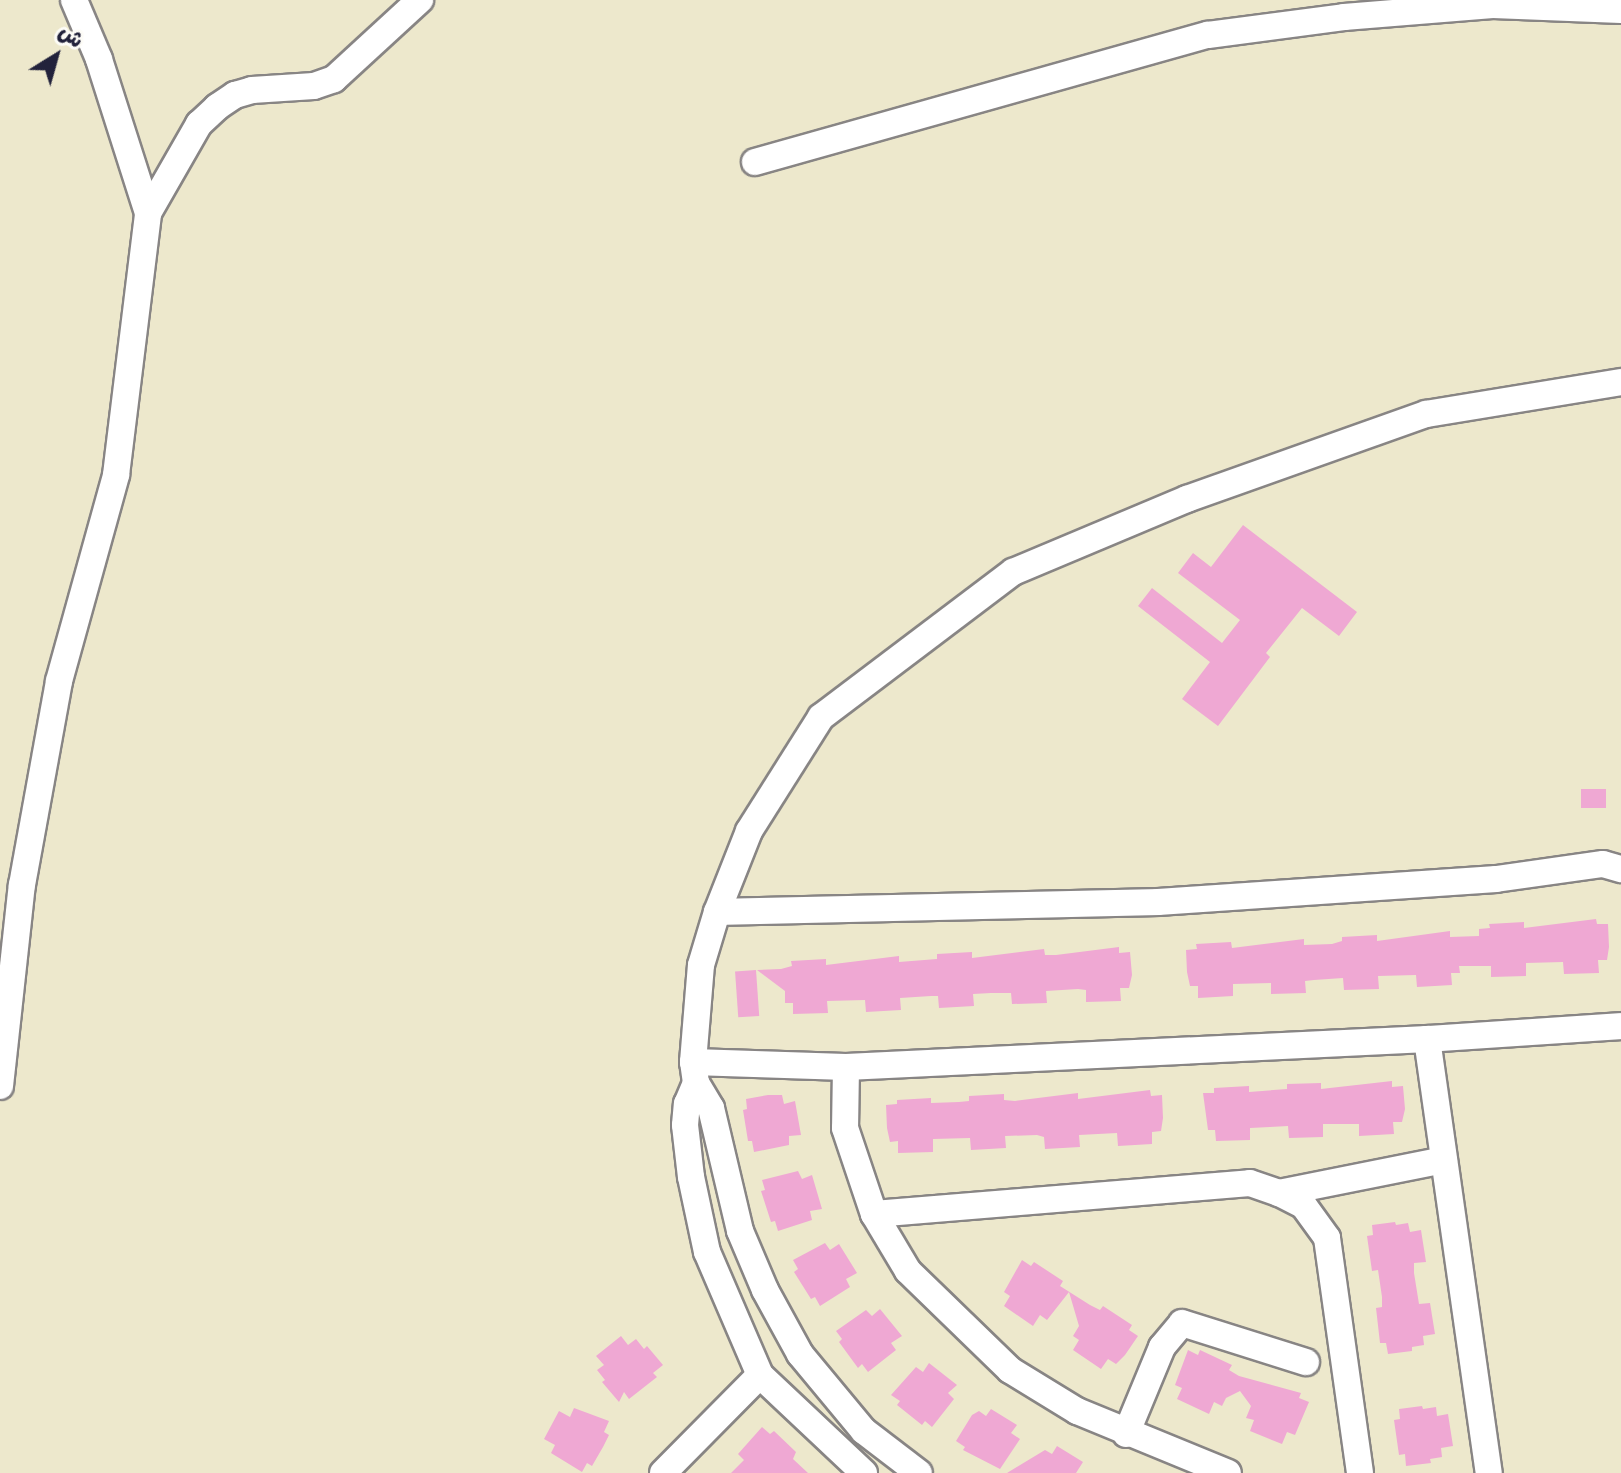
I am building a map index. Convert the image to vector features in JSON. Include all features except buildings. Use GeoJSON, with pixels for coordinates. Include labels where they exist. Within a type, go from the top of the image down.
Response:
{"type":"FeatureCollection","features":[{"type":"Feature","properties":{"kind":"street"},"geometry":{"type":"LineString","coordinates":[[74,0],[99,59],[148,213]]}},
{"type":"Feature","properties":{"kind":"street"},"geometry":{"type":"LineString","coordinates":[[0,1086],[11,881],[59,681],[116,475],[148,213],[199,124],[217,107],[235,95],[252,90],[314,86],[334,79],[420,0]]}},
{"type":"Feature","properties":{"kind":"street"},"geometry":{"type":"LineString","coordinates":[[755,162],[1208,35],[1344,17],[1493,5],[1621,10]]}},
{"type":"Feature","properties":{"kind":"street"},"geometry":{"type":"LineString","coordinates":[[864,1473],[760,1375],[704,1237],[691,1177],[685,1125],[694,1073],[701,965],[717,912],[749,831],[821,717],[1013,572],[1187,499],[1426,414],[1621,382]]}},
{"type":"Feature","properties":{"kind":"street"},"geometry":{"type":"LineString","coordinates":[[717,912],[1158,902],[1496,879],[1615,861]]}},
{"type":"Feature","properties":{"kind":"street"},"geometry":{"type":"LineString","coordinates":[[694,1073],[1427,1039],[1621,1026]]}},
{"type":"Feature","properties":{"kind":"street"},"geometry":{"type":"LineString","coordinates":[[1427,1039],[1489,1473]]}},
{"type":"Feature","properties":{"kind":"street"},"geometry":{"type":"LineString","coordinates":[[846,1067],[845,1128],[874,1214],[908,1271],[1010,1370],[1077,1411],[1126,1434],[1228,1473]]}},
{"type":"Feature","properties":{"kind":"street"},"geometry":{"type":"LineString","coordinates":[[694,1073],[711,1108],[740,1231],[765,1290],[800,1354],[864,1431],[919,1473]]}},
{"type":"Feature","properties":{"kind":"street"},"geometry":{"type":"LineString","coordinates":[[1279,1193],[1444,1160]]}},
{"type":"Feature","properties":{"kind":"street"},"geometry":{"type":"LineString","coordinates":[[874,1214],[1250,1183],[1304,1206],[1327,1238],[1360,1473]]}},
{"type":"Feature","properties":{"kind":"street"},"geometry":{"type":"LineString","coordinates":[[1126,1434],[1162,1347],[1182,1323],[1306,1362]]}},
{"type":"Feature","properties":{"kind":"street"},"geometry":{"type":"LineString","coordinates":[[664,1473],[760,1375]]}}]}
